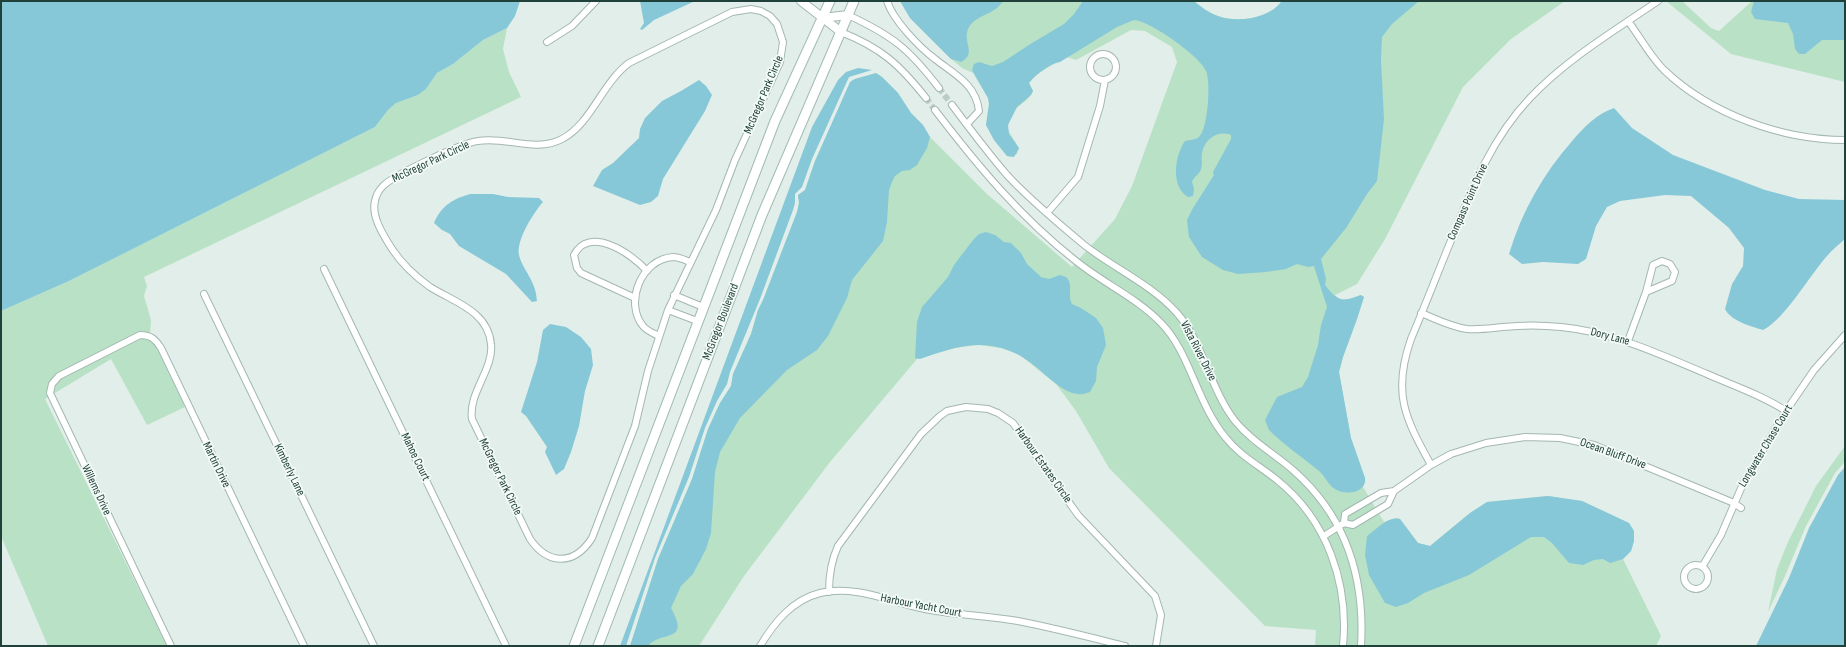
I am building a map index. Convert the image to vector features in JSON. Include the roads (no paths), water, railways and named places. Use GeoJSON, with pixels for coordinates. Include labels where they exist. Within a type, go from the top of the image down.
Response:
{"type":"FeatureCollection","features":[{"type":"Feature","properties":{"kind":"main road","name":"McGregor Boulevard"},"geometry":{"type":"LineString","coordinates":[[574,646],[703,307],[776,121],[830,1]]}},
{"type":"Feature","properties":{"kind":"main road","name":"McGregor Boulevard"},"geometry":{"type":"LineString","coordinates":[[598,646],[762,215],[854,1]]}},
{"type":"Feature","properties":{"kind":"street"},"geometry":{"type":"LineString","coordinates":[[547,42],[572,26],[596,1]]}},
{"type":"Feature","properties":{"kind":"street"},"geometry":{"type":"LineString","coordinates":[[801,1],[841,32],[866,43],[890,58],[926,98]]}},
{"type":"Feature","properties":{"kind":"street"},"geometry":{"type":"LineString","coordinates":[[887,1],[894,17],[900,24],[934,59],[959,76],[978,100],[979,111],[967,124]]}},
{"type":"Feature","properties":{"kind":"street","name":"Compass Point Drive"},"geometry":{"type":"LineString","coordinates":[[1431,465],[1408,419],[1404,405],[1402,386],[1405,355],[1480,171],[1498,140],[1517,113],[1543,85],[1581,54],[1658,1]]}},
{"type":"Feature","properties":{"kind":"street","name":"McGregor Park Circle"},"geometry":{"type":"LineString","coordinates":[[751,9],[761,11],[770,16],[781,31],[783,42],[780,62],[735,160],[716,210],[690,262],[668,310],[659,336],[635,426],[592,538],[587,546],[579,553],[560,559],[552,558],[544,554],[530,539],[472,419],[471,410],[473,402],[490,355],[492,345],[486,328],[481,319],[475,313],[426,284],[399,258],[378,223],[374,203],[378,193],[391,180],[452,149],[470,142],[490,140],[543,145],[561,139],[578,127],[615,75],[629,63],[732,12],[751,9]]}},
{"type":"Feature","properties":{"kind":"street"},"geometry":{"type":"LineString","coordinates":[[822,18],[848,15],[879,30],[904,48],[920,64],[939,88]]}},
{"type":"Feature","properties":{"kind":"street"},"geometry":{"type":"LineString","coordinates":[[1628,21],[1651,55],[1664,70],[1686,88],[1725,111],[1757,125],[1780,132],[1814,138],[1845,140]]}},
{"type":"Feature","properties":{"kind":"street"},"geometry":{"type":"LineString","coordinates":[[1103,54],[1114,60],[1116,68],[1113,76],[1105,80],[1096,79],[1090,68],[1090,64],[1095,57],[1103,54]]}},
{"type":"Feature","properties":{"kind":"street"},"geometry":{"type":"LineString","coordinates":[[1047,213],[1078,177],[1100,106],[1105,80]]}},
{"type":"Feature","properties":{"kind":"street","name":"Vista River Drive"},"geometry":{"type":"LineString","coordinates":[[952,105],[1007,174],[1047,213],[1084,245],[1157,294],[1177,313],[1191,332],[1218,391],[1235,421],[1255,441],[1302,478],[1342,525],[1360,588],[1362,608],[1361,646]]}},
{"type":"Feature","properties":{"kind":"street","name":"Vista River Drive"},"geometry":{"type":"LineString","coordinates":[[935,110],[982,170],[1039,230],[1075,260],[1147,310],[1162,324],[1182,355],[1206,408],[1219,431],[1238,451],[1277,480],[1297,499],[1324,536],[1330,550],[1340,585],[1344,616],[1343,646]]}},
{"type":"Feature","properties":{"kind":"street"},"geometry":{"type":"LineString","coordinates":[[635,298],[581,273],[577,268],[574,255],[582,244],[594,241],[628,254],[647,270]]}},
{"type":"Feature","properties":{"kind":"street"},"geometry":{"type":"LineString","coordinates":[[659,336],[647,330],[640,322],[635,310],[635,298],[639,283],[647,270],[656,262],[671,257],[680,258],[690,262]]}},
{"type":"Feature","properties":{"kind":"street"},"geometry":{"type":"LineString","coordinates":[[1628,341],[1646,292],[1653,265],[1662,261],[1670,264],[1675,272],[1672,281],[1664,286],[1646,292]]}},
{"type":"Feature","properties":{"kind":"street","name":"Mahoe Court"},"geometry":{"type":"LineString","coordinates":[[324,269],[506,646]]}},
{"type":"Feature","properties":{"kind":"street","name":"Kimberly Lane"},"geometry":{"type":"LineString","coordinates":[[204,294],[374,646]]}},
{"type":"Feature","properties":{"kind":"street"},"geometry":{"type":"LineString","coordinates":[[674,295],[703,307]]}},
{"type":"Feature","properties":{"kind":"street"},"geometry":{"type":"LineString","coordinates":[[668,310],[698,321]]}},
{"type":"Feature","properties":{"kind":"street","name":"Dory Lane"},"geometry":{"type":"LineString","coordinates":[[1421,313],[1467,329],[1515,326],[1558,326],[1580,329],[1628,341],[1750,392],[1786,411]]}},
{"type":"Feature","properties":{"kind":"street","name":"Martin Drive"},"geometry":{"type":"LineString","coordinates":[[100,355],[140,335],[149,335],[156,341],[304,646]]}},
{"type":"Feature","properties":{"kind":"street","name":"Longwater Chase Court"},"geometry":{"type":"LineString","coordinates":[[1702,567],[1721,535],[1734,503],[1754,465],[1786,411],[1814,370],[1845,335]]}},
{"type":"Feature","properties":{"kind":"street","name":"Willems Drive"},"geometry":{"type":"LineString","coordinates":[[100,355],[59,376],[52,384],[50,393],[171,646]]}},
{"type":"Feature","properties":{"kind":"street","name":"Harbour Estates Circle"},"geometry":{"type":"LineString","coordinates":[[829,592],[830,568],[838,546],[921,434],[933,421],[948,412],[966,407],[977,406],[998,413],[1013,423],[1078,515],[1155,596],[1161,615],[1156,646]]}},
{"type":"Feature","properties":{"kind":"street","name":"Ocean Bluff Drive"},"geometry":{"type":"LineString","coordinates":[[1394,491],[1388,504],[1354,525],[1342,525],[1345,514],[1381,493],[1394,491],[1431,465],[1451,454],[1486,443],[1525,437],[1560,438],[1594,445],[1734,503],[1741,508]]}},
{"type":"Feature","properties":{"kind":"street"},"geometry":{"type":"LineString","coordinates":[[1364,503],[1371,514]]}},
{"type":"Feature","properties":{"kind":"street"},"geometry":{"type":"LineString","coordinates":[[1324,536],[1342,525]]}},
{"type":"Feature","properties":{"kind":"street"},"geometry":{"type":"LineString","coordinates":[[1695,565],[1702,567],[1707,573],[1707,581],[1705,585],[1698,589],[1690,588],[1685,582],[1685,571],[1695,565]]}},
{"type":"Feature","properties":{"kind":"street","name":"Harbour Yacht Court"},"geometry":{"type":"LineString","coordinates":[[760,646],[771,628],[801,600],[829,592],[848,591],[931,610],[1022,622],[1125,646]]}},
{"type":"Feature","properties":{"kind":"water"},"geometry":{"type":"Polygon","coordinates":[[[1,1],[520,1],[515,16],[507,28],[483,40],[453,64],[437,73],[426,89],[418,95],[396,103],[388,110],[375,127],[69,281],[1,311],[1,1]]]}},
{"type":"Feature","properties":{"kind":"water"},"geometry":{"type":"Polygon","coordinates":[[[640,1],[695,1],[654,20],[642,30],[640,29],[644,23],[640,1]]]}},
{"type":"Feature","properties":{"kind":"water"},"geometry":{"type":"Polygon","coordinates":[[[900,1],[1003,1],[1000,6],[977,19],[969,27],[967,38],[969,51],[966,59],[961,62],[951,59],[910,18],[900,1]]]}},
{"type":"Feature","properties":{"kind":"water"},"geometry":{"type":"Polygon","coordinates":[[[1083,1],[1194,1],[1205,10],[1215,15],[1226,18],[1243,19],[1261,16],[1276,7],[1282,1],[1419,1],[1392,24],[1382,37],[1381,60],[1384,119],[1377,181],[1346,228],[1321,259],[1326,279],[1325,285],[1333,295],[1341,299],[1349,299],[1361,295],[1364,297],[1339,372],[1351,438],[1365,478],[1363,487],[1359,490],[1349,493],[1339,491],[1333,487],[1319,471],[1269,430],[1265,420],[1277,397],[1302,387],[1308,377],[1318,345],[1321,325],[1327,307],[1314,266],[1308,267],[1297,264],[1286,269],[1238,274],[1223,270],[1202,257],[1189,237],[1187,220],[1214,175],[1213,172],[1231,139],[1231,135],[1216,135],[1206,144],[1202,153],[1202,165],[1200,171],[1192,182],[1194,189],[1193,196],[1188,197],[1182,192],[1179,186],[1176,170],[1177,162],[1185,141],[1199,137],[1202,132],[1205,125],[1208,105],[1208,77],[1202,65],[1194,57],[1174,40],[1151,26],[1141,22],[1134,20],[1117,27],[1060,62],[1047,67],[1035,76],[1029,83],[1033,91],[1031,95],[1017,107],[1008,125],[1009,134],[1019,148],[1014,157],[1007,156],[994,140],[986,125],[989,104],[988,98],[972,70],[974,64],[979,62],[992,66],[1003,62],[1064,24],[1074,14],[1083,1]]]}},
{"type":"Feature","properties":{"kind":"water"},"geometry":{"type":"Polygon","coordinates":[[[1754,1],[1845,1],[1845,40],[1822,40],[1805,54],[1799,54],[1795,49],[1793,34],[1788,23],[1755,19],[1751,12],[1754,1]]]}},
{"type":"Feature","properties":{"kind":"water"},"geometry":{"type":"Polygon","coordinates":[[[858,68],[872,70],[849,77],[812,159],[802,187],[795,194],[793,210],[760,299],[730,372],[727,384],[717,401],[705,428],[689,477],[655,558],[626,646],[620,646],[812,127],[838,80],[846,72],[858,68]]]}},
{"type":"Feature","properties":{"kind":"water"},"geometry":{"type":"Polygon","coordinates":[[[876,73],[898,93],[911,113],[923,125],[930,137],[927,148],[917,165],[910,170],[902,171],[895,176],[889,190],[887,222],[883,241],[852,280],[847,298],[828,336],[817,350],[787,370],[740,418],[720,452],[715,472],[711,533],[706,549],[693,574],[681,586],[671,608],[678,627],[676,632],[654,641],[648,646],[630,646],[658,559],[692,479],[708,429],[720,403],[731,386],[733,374],[751,334],[758,310],[797,212],[799,203],[798,195],[805,190],[815,161],[850,82],[876,73]]]}},
{"type":"Feature","properties":{"kind":"water"},"geometry":{"type":"Polygon","coordinates":[[[699,80],[706,86],[712,95],[705,111],[663,179],[658,196],[651,202],[640,205],[593,186],[602,170],[613,163],[639,138],[640,129],[645,118],[662,101],[699,80]]]}},
{"type":"Feature","properties":{"kind":"water"},"geometry":{"type":"Polygon","coordinates":[[[1614,108],[1632,128],[1673,155],[1765,190],[1799,199],[1845,200],[1845,239],[1833,249],[1820,264],[1788,307],[1771,325],[1763,330],[1752,327],[1736,320],[1725,309],[1732,284],[1743,266],[1744,248],[1729,228],[1691,196],[1665,195],[1620,201],[1607,207],[1596,226],[1586,259],[1578,264],[1543,262],[1522,264],[1509,254],[1527,208],[1552,166],[1587,125],[1597,117],[1614,108]]]}},
{"type":"Feature","properties":{"kind":"water"},"geometry":{"type":"Polygon","coordinates":[[[470,194],[493,194],[508,197],[539,198],[543,202],[526,227],[519,249],[521,261],[532,281],[537,301],[532,302],[506,274],[459,246],[450,234],[442,230],[434,223],[444,207],[458,198],[470,194]]]}},
{"type":"Feature","properties":{"kind":"water"},"geometry":{"type":"Polygon","coordinates":[[[986,232],[995,235],[1004,242],[1011,243],[1021,253],[1027,264],[1041,277],[1049,279],[1060,275],[1066,277],[1070,283],[1070,297],[1072,304],[1096,318],[1103,328],[1106,345],[1097,367],[1096,381],[1090,392],[1080,394],[1065,390],[1020,356],[992,346],[964,346],[946,350],[920,359],[915,358],[917,322],[922,307],[948,277],[954,265],[973,240],[979,234],[986,232]]]}},
{"type":"Feature","properties":{"kind":"water"},"geometry":{"type":"Polygon","coordinates":[[[550,324],[566,327],[581,337],[591,349],[593,365],[585,391],[579,426],[571,452],[564,469],[556,475],[545,452],[547,447],[526,416],[521,412],[537,362],[543,330],[550,324]]]}},
{"type":"Feature","properties":{"kind":"water"},"geometry":{"type":"Polygon","coordinates":[[[1845,467],[1845,646],[1756,646],[1789,578],[1809,528],[1838,475],[1845,467]]]}},
{"type":"Feature","properties":{"kind":"water"},"geometry":{"type":"Polygon","coordinates":[[[1548,496],[1582,501],[1629,523],[1634,531],[1634,541],[1631,551],[1623,559],[1610,563],[1603,559],[1594,560],[1583,565],[1569,563],[1552,543],[1544,537],[1531,537],[1469,575],[1424,593],[1408,603],[1396,607],[1385,603],[1369,575],[1365,555],[1367,536],[1391,519],[1400,519],[1418,543],[1430,546],[1470,513],[1487,502],[1548,496]]]}},
{"type":"Feature","properties":{"kind":"tunnel"},"geometry":{"type":"LineString","coordinates":[[939,88],[952,105]]}},
{"type":"Feature","properties":{"kind":"tunnel"},"geometry":{"type":"LineString","coordinates":[[926,98],[935,110]]}}]}
